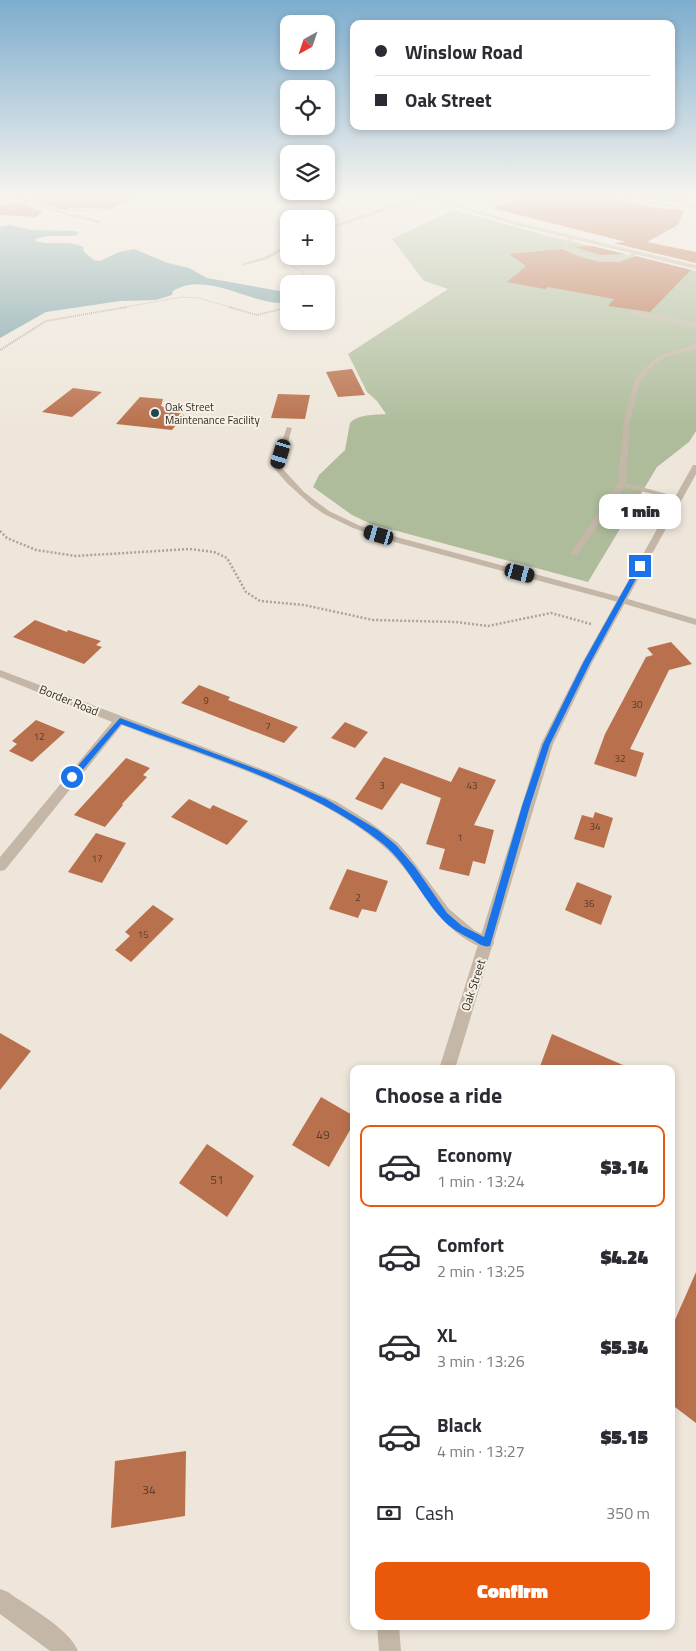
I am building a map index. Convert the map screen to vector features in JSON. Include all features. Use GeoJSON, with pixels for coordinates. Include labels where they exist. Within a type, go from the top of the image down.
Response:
{"type":"FeatureCollection","features":[{"type":"Feature","properties":{"kind":"street","name":"Oak Street"},"geometry":{"type":"LineString","coordinates":[[448,1065],[487,943],[526,806],[547,744],[559,716],[621,600],[696,467]]}},
{"type":"Feature","properties":{"kind":"street"},"geometry":{"type":"LineString","coordinates":[[621,600],[696,622]]}},
{"type":"Feature","properties":{"kind":"street","name":"Border Road"},"geometry":{"type":"LineString","coordinates":[[0,673],[264,775],[323,801],[348,815],[394,848],[444,916],[459,928],[487,943]]}},
{"type":"Feature","properties":{"kind":"street"},"geometry":{"type":"LineString","coordinates":[[0,866],[120,720]]}},
{"type":"Feature","properties":{"kind":"street"},"geometry":{"type":"LineString","coordinates":[[0,1600],[67,1651]]}},
{"type":"Feature","properties":{"kind":"street"},"geometry":{"type":"LineString","coordinates":[[388,1630],[390,1651]]}},
{"type":"Feature","properties":{"kind":"lane"},"geometry":{"type":"LineString","coordinates":[[632,313],[696,325]]}},
{"type":"Feature","properties":{"kind":"lane"},"geometry":{"type":"LineString","coordinates":[[574,553],[622,484],[627,420],[638,379],[653,363],[663,356],[671,352],[696,346]]}},
{"type":"Feature","properties":{"kind":"lane"},"geometry":{"type":"LineString","coordinates":[[289,428],[277,467],[293,487],[328,514],[353,526],[390,538],[621,600]]}},
{"type":"Feature","properties":{"kind":"lane"},"geometry":{"type":"LineString","coordinates":[[622,484],[678,498]]}},
{"type":"Feature","properties":{"kind":"path"},"geometry":{"type":"LineString","coordinates":[[0,350],[46,321],[182,297],[199,298],[257,315],[280,310]]}},
{"type":"Feature","properties":{"kind":"path"},"geometry":{"type":"LineString","coordinates":[[0,531],[7,538],[36,550],[76,556],[189,549],[214,552],[227,558],[246,592],[260,601],[304,605],[372,620],[456,622],[488,626],[551,613],[606,628]]}},
{"type":"Feature","properties":{"kind":"green space"},"geometry":{"type":"Polygon","coordinates":[[[417,272],[696,272],[696,431],[689,442],[657,467],[588,582],[371,524],[352,515],[313,487],[319,475],[345,450],[350,423],[353,420],[362,416],[386,414],[377,401],[367,392],[348,354],[448,289],[424,281],[417,272]]]}},
{"type":"Feature","properties":{"kind":"water"},"geometry":{"type":"Polygon","coordinates":[[[0,272],[196,272],[207,278],[280,291],[280,303],[272,302],[200,284],[186,286],[173,291],[172,295],[156,300],[120,301],[46,312],[0,338],[0,272]]]}},
{"type":"Feature","properties":{"kind":"building"},"geometry":{"type":"Polygon","coordinates":[[[519,272],[689,272],[650,312],[608,306],[614,299],[507,282],[519,272]]]}},
{"type":"Feature","properties":{"kind":"building"},"geometry":{"type":"Polygon","coordinates":[[[352,369],[365,395],[338,397],[326,372],[352,369]]]}},
{"type":"Feature","properties":{"kind":"building"},"geometry":{"type":"Polygon","coordinates":[[[73,388],[102,392],[72,417],[42,412],[73,388]]]}},
{"type":"Feature","properties":{"kind":"building"},"geometry":{"type":"Polygon","coordinates":[[[278,394],[310,395],[305,419],[271,418],[278,394]]]}},
{"type":"Feature","properties":{"kind":"building","name":"Oak Street Maintenance Facility"},"geometry":{"type":"Polygon","coordinates":[[[140,397],[163,399],[161,406],[184,415],[172,430],[116,424],[140,397]]]}},
{"type":"Feature","properties":{"kind":"building"},"geometry":{"type":"Polygon","coordinates":[[[35,620],[67,632],[68,630],[101,641],[96,645],[102,647],[84,664],[13,637],[35,620]]]}},
{"type":"Feature","properties":{"kind":"building"},"geometry":{"type":"Polygon","coordinates":[[[671,642],[692,664],[669,670],[630,749],[644,753],[636,777],[594,764],[605,734],[646,657],[653,655],[647,648],[671,642]]]}},
{"type":"Feature","properties":{"kind":"building"},"geometry":{"type":"Polygon","coordinates":[[[199,685],[230,697],[228,700],[298,727],[284,743],[181,703],[199,685]]]}},
{"type":"Feature","properties":{"kind":"building"},"geometry":{"type":"Polygon","coordinates":[[[36,720],[65,732],[32,762],[9,751],[17,744],[12,741],[36,720]]]}},
{"type":"Feature","properties":{"kind":"building"},"geometry":{"type":"Polygon","coordinates":[[[345,722],[368,732],[355,748],[331,738],[345,722]]]}},
{"type":"Feature","properties":{"kind":"building"},"geometry":{"type":"Polygon","coordinates":[[[384,757],[451,782],[459,767],[496,780],[474,825],[494,830],[485,864],[473,861],[469,876],[439,869],[445,849],[426,844],[441,798],[401,783],[382,810],[355,799],[384,757]]]}},
{"type":"Feature","properties":{"kind":"building"},"geometry":{"type":"Polygon","coordinates":[[[126,758],[150,768],[143,775],[147,777],[122,804],[105,827],[74,815],[126,758]]]}},
{"type":"Feature","properties":{"kind":"building"},"geometry":{"type":"Polygon","coordinates":[[[189,799],[210,809],[213,805],[248,821],[227,845],[171,817],[189,799]]]}},
{"type":"Feature","properties":{"kind":"building"},"geometry":{"type":"Polygon","coordinates":[[[595,812],[613,818],[604,848],[574,839],[582,815],[593,818],[595,812]]]}},
{"type":"Feature","properties":{"kind":"building"},"geometry":{"type":"Polygon","coordinates":[[[96,833],[126,843],[102,883],[68,872],[96,833]]]}},
{"type":"Feature","properties":{"kind":"building"},"geometry":{"type":"Polygon","coordinates":[[[347,869],[388,881],[376,912],[362,909],[358,918],[329,909],[347,869]]]}},
{"type":"Feature","properties":{"kind":"building"},"geometry":{"type":"Polygon","coordinates":[[[577,882],[612,896],[601,925],[565,910],[577,882]]]}},
{"type":"Feature","properties":{"kind":"building"},"geometry":{"type":"Polygon","coordinates":[[[153,905],[174,919],[131,962],[115,950],[130,936],[125,932],[153,905]]]}},
{"type":"Feature","properties":{"kind":"building"},"geometry":{"type":"Polygon","coordinates":[[[0,1033],[31,1051],[0,1090],[0,1033]]]}},
{"type":"Feature","properties":{"kind":"building"},"geometry":{"type":"Polygon","coordinates":[[[552,1034],[623,1065],[540,1065],[552,1034]]]}},
{"type":"Feature","properties":{"kind":"building"},"geometry":{"type":"Polygon","coordinates":[[[321,1097],[350,1114],[350,1130],[329,1167],[292,1145],[321,1097]]]}},
{"type":"Feature","properties":{"kind":"building"},"geometry":{"type":"Polygon","coordinates":[[[207,1144],[254,1176],[227,1217],[179,1183],[207,1144]]]}},
{"type":"Feature","properties":{"kind":"building"},"geometry":{"type":"Polygon","coordinates":[[[696,1272],[696,1423],[675,1407],[675,1320],[696,1272]]]}},
{"type":"Feature","properties":{"kind":"building"},"geometry":{"type":"Polygon","coordinates":[[[186,1451],[185,1516],[111,1528],[115,1461],[186,1451]]]}},
{"type":"Feature","properties":{"kind":"place","name":"Oak Street Maintenance Facility"},"geometry":{"type":"Point","coordinates":[155,413]}},
{"type":"Feature","properties":{"kind":"route"},"geometry":{"type":"LineString","coordinates":[[72,777],[120,720],[264,775],[323,801],[375,832],[394,848],[444,916],[473,938],[487,943],[526,806],[547,744],[559,716],[640,566]]}}]}
